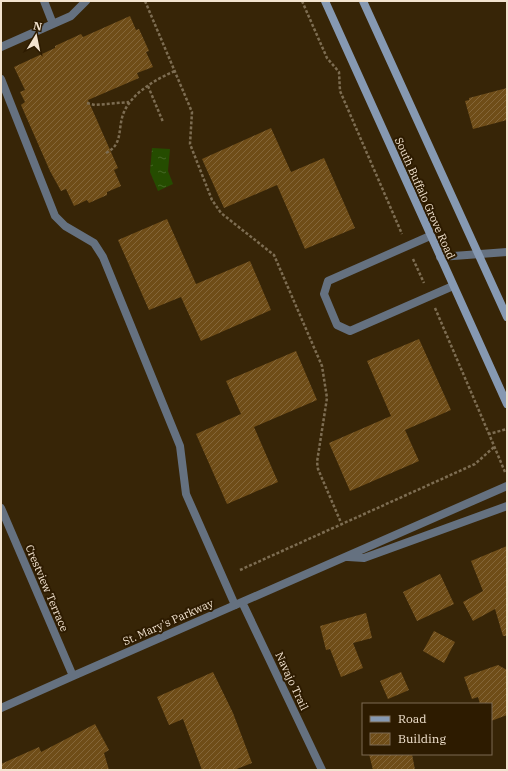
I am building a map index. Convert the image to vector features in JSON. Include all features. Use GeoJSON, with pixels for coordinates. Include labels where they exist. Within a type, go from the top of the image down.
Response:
{"type":"FeatureCollection","features":[{"type":"Feature","properties":{"kind":"main road","name":"South Buffalo Grove Road"},"geometry":{"type":"LineString","coordinates":[[325,1],[507,404]]}},
{"type":"Feature","properties":{"kind":"main road"},"geometry":{"type":"LineString","coordinates":[[363,1],[507,318]]}},
{"type":"Feature","properties":{"kind":"street"},"geometry":{"type":"LineString","coordinates":[[44,1],[53,24]]}},
{"type":"Feature","properties":{"kind":"street"},"geometry":{"type":"LineString","coordinates":[[1,47],[71,16],[86,1]]}},
{"type":"Feature","properties":{"kind":"street","name":"Navajo Trail"},"geometry":{"type":"LineString","coordinates":[[1,79],[55,216],[65,226],[94,243],[103,257],[180,446],[186,494],[238,603],[322,770]]}},
{"type":"Feature","properties":{"kind":"street"},"geometry":{"type":"LineString","coordinates":[[430,236],[328,281],[324,294],[337,326],[350,331],[453,286]]}},
{"type":"Feature","properties":{"kind":"street"},"geometry":{"type":"LineString","coordinates":[[440,257],[507,252]]}},
{"type":"Feature","properties":{"kind":"street","name":"St. Mary's Parkway"},"geometry":{"type":"LineString","coordinates":[[1,708],[507,486]]}},
{"type":"Feature","properties":{"kind":"street","name":"St. Mary's Parkway"},"geometry":{"type":"LineString","coordinates":[[345,557],[364,558],[507,506]]}},
{"type":"Feature","properties":{"kind":"street","name":"Crestview Terrace"},"geometry":{"type":"LineString","coordinates":[[1,508],[72,676]]}},
{"type":"Feature","properties":{"kind":"path"},"geometry":{"type":"LineString","coordinates":[[145,1],[192,112],[190,144],[212,200],[221,213],[274,255],[322,366],[327,398],[318,469],[342,525]]}},
{"type":"Feature","properties":{"kind":"path"},"geometry":{"type":"LineString","coordinates":[[302,1],[326,58],[339,72],[340,91],[507,476]]}},
{"type":"Feature","properties":{"kind":"path"},"geometry":{"type":"LineString","coordinates":[[106,153],[113,150],[117,145],[123,113],[130,102],[148,86],[175,71]]}},
{"type":"Feature","properties":{"kind":"path"},"geometry":{"type":"LineString","coordinates":[[148,86],[163,122]]}},
{"type":"Feature","properties":{"kind":"path"},"geometry":{"type":"LineString","coordinates":[[87,103],[95,105],[130,102]]}},
{"type":"Feature","properties":{"kind":"path"},"geometry":{"type":"LineString","coordinates":[[489,434],[507,430]]}},
{"type":"Feature","properties":{"kind":"path"},"geometry":{"type":"LineString","coordinates":[[240,570],[475,464],[494,447]]}},
{"type":"Feature","properties":{"kind":"water"},"geometry":{"type":"Polygon","coordinates":[[[152,148],[170,149],[168,171],[173,184],[158,191],[150,172],[152,148]]]}},
{"type":"Feature","properties":{"kind":"building"},"geometry":{"type":"Polygon","coordinates":[[[130,16],[136,30],[139,29],[149,51],[146,52],[153,67],[137,73],[139,78],[88,100],[118,168],[114,170],[121,186],[107,192],[107,195],[89,203],[87,200],[74,206],[66,189],[61,191],[50,171],[21,105],[25,102],[20,92],[25,90],[14,67],[81,34],[83,37],[130,16]]]}},
{"type":"Feature","properties":{"kind":"building"},"geometry":{"type":"Polygon","coordinates":[[[507,88],[507,120],[473,129],[465,101],[469,100],[469,98],[507,88]]]}},
{"type":"Feature","properties":{"kind":"building"},"geometry":{"type":"Polygon","coordinates":[[[271,128],[291,172],[324,158],[355,228],[305,249],[277,185],[224,208],[202,159],[271,128]]]}},
{"type":"Feature","properties":{"kind":"building"},"geometry":{"type":"Polygon","coordinates":[[[167,219],[196,284],[250,261],[271,310],[201,341],[181,297],[149,310],[118,240],[167,219]]]}},
{"type":"Feature","properties":{"kind":"building"},"geometry":{"type":"Polygon","coordinates":[[[419,339],[451,410],[405,430],[419,461],[350,491],[329,443],[391,416],[367,361],[419,339]]]}},
{"type":"Feature","properties":{"kind":"building"},"geometry":{"type":"Polygon","coordinates":[[[296,351],[317,400],[254,427],[278,482],[227,504],[196,434],[241,414],[226,381],[296,351]]]}},
{"type":"Feature","properties":{"kind":"building"},"geometry":{"type":"Polygon","coordinates":[[[507,546],[507,636],[503,636],[495,609],[473,621],[463,602],[483,591],[471,561],[507,546]]]}},
{"type":"Feature","properties":{"kind":"building"},"geometry":{"type":"Polygon","coordinates":[[[440,574],[454,604],[417,621],[403,592],[440,574]]]}},
{"type":"Feature","properties":{"kind":"building"},"geometry":{"type":"Polygon","coordinates":[[[366,613],[372,638],[353,643],[363,668],[341,677],[330,649],[326,650],[320,626],[366,613]]]}},
{"type":"Feature","properties":{"kind":"building"},"geometry":{"type":"Polygon","coordinates":[[[434,631],[455,642],[444,663],[423,651],[434,631]]]}},
{"type":"Feature","properties":{"kind":"building"},"geometry":{"type":"Polygon","coordinates":[[[498,665],[507,670],[507,715],[492,721],[492,703],[480,703],[478,697],[472,699],[464,677],[498,665]]]}},
{"type":"Feature","properties":{"kind":"building"},"geometry":{"type":"Polygon","coordinates":[[[213,672],[233,713],[252,763],[234,770],[202,770],[183,719],[169,725],[157,697],[213,672]]]}},
{"type":"Feature","properties":{"kind":"building"},"geometry":{"type":"Polygon","coordinates":[[[401,672],[409,690],[388,699],[380,681],[401,672]]]}},
{"type":"Feature","properties":{"kind":"building"},"geometry":{"type":"Polygon","coordinates":[[[95,724],[109,750],[104,753],[109,770],[1,770],[1,764],[39,747],[41,752],[95,724]]]}},
{"type":"Feature","properties":{"kind":"building"},"geometry":{"type":"Polygon","coordinates":[[[369,755],[412,755],[415,770],[373,770],[369,755]]]}}]}
